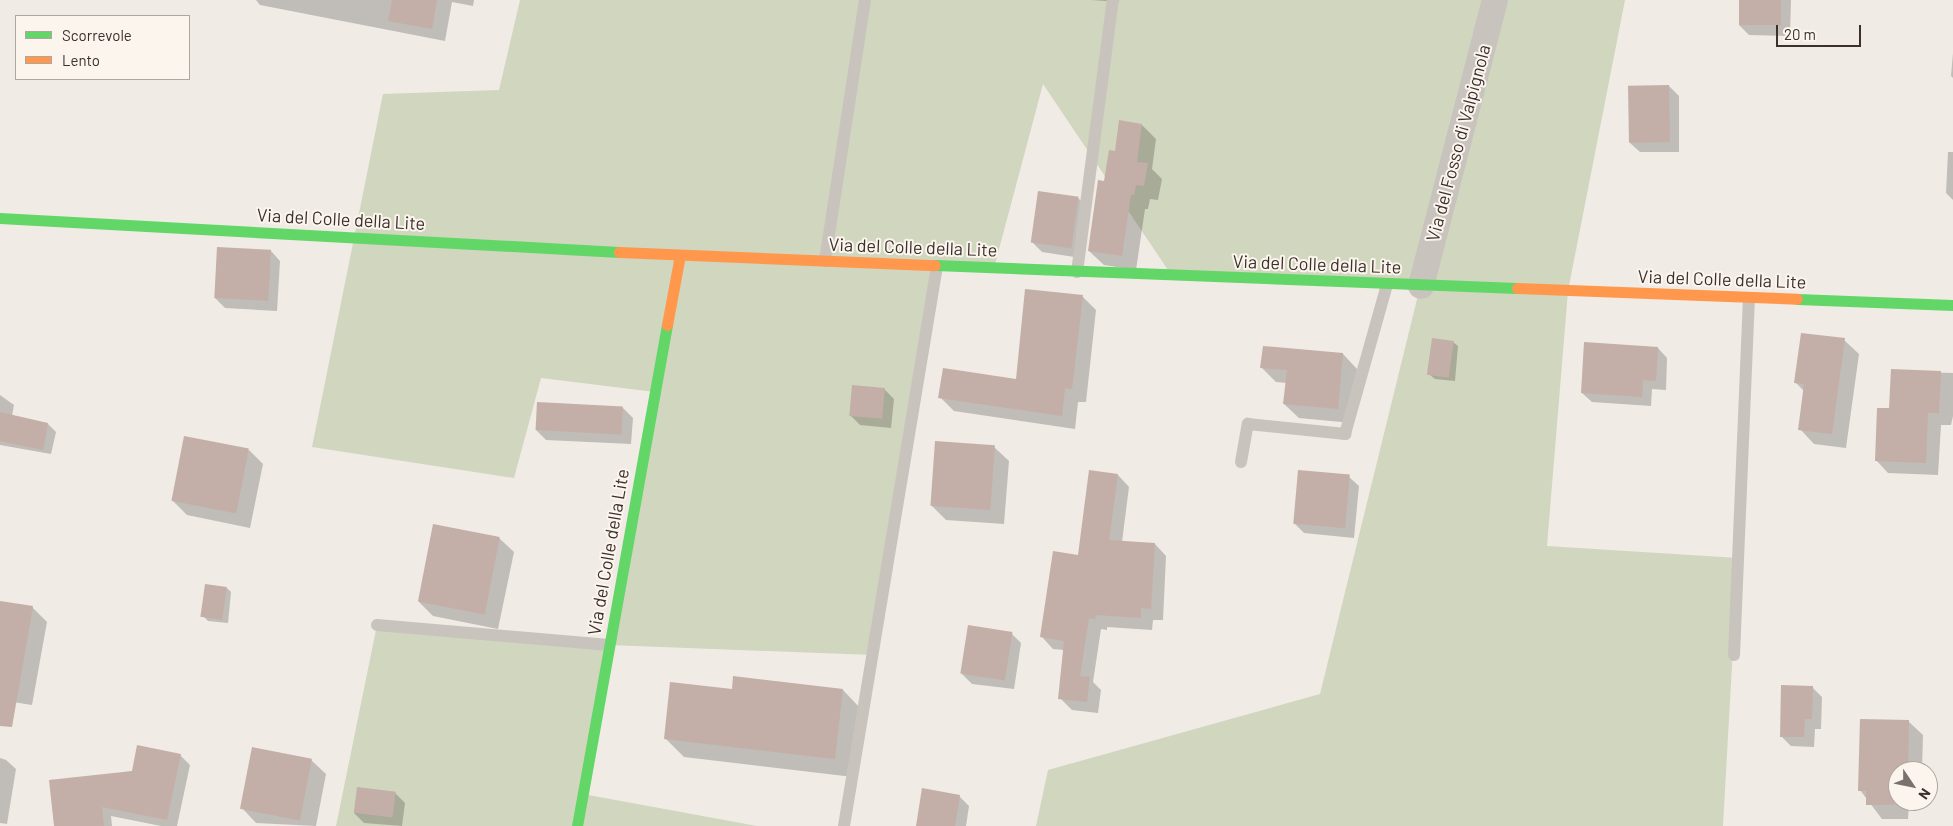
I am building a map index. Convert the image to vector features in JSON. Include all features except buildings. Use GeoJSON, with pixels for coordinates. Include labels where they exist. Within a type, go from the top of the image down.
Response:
{"type":"FeatureCollection","features":[{"type":"Feature","properties":{"kind":"street","name":"Via del Fosso di Valpignola"},"geometry":{"type":"LineString","coordinates":[[1421,286],[1496,0]]}},
{"type":"Feature","properties":{"kind":"street","name":"Via del Colle della Lite"},"geometry":{"type":"LineString","coordinates":[[0,218],[680,255],[1387,285],[1953,305]]}},
{"type":"Feature","properties":{"kind":"street","name":"Via del Colle della Lite"},"geometry":{"type":"LineString","coordinates":[[577,826],[680,255]]}},
{"type":"Feature","properties":{"kind":"lane"},"geometry":{"type":"LineString","coordinates":[[825,261],[865,0]]}},
{"type":"Feature","properties":{"kind":"lane"},"geometry":{"type":"LineString","coordinates":[[1078,272],[1113,0]]}},
{"type":"Feature","properties":{"kind":"lane"},"geometry":{"type":"LineString","coordinates":[[844,826],[937,266]]}},
{"type":"Feature","properties":{"kind":"lane"},"geometry":{"type":"LineString","coordinates":[[1241,462],[1248,424],[1345,434],[1387,285]]}},
{"type":"Feature","properties":{"kind":"lane"},"geometry":{"type":"LineString","coordinates":[[1734,655],[1749,298]]}},
{"type":"Feature","properties":{"kind":"lane"},"geometry":{"type":"LineString","coordinates":[[376,625],[609,645]]}},
{"type":"Feature","properties":{"kind":"green space"},"geometry":{"type":"Polygon","coordinates":[[[520,0],[1625,0],[1568,291],[1547,546],[1738,558],[1723,826],[1036,826],[1048,770],[1320,694],[1420,287],[1172,276],[1043,84],[994,268],[937,266],[872,655],[610,645],[583,794],[757,826],[336,826],[377,625],[609,645],[655,392],[541,378],[514,478],[312,447],[383,94],[499,90],[520,0]]]}},
{"type":"Feature","properties":{"kind":"traffic: fast"},"geometry":{"type":"LineString","coordinates":[[0,218],[619,252]]}},
{"type":"Feature","properties":{"kind":"traffic: fast"},"geometry":{"type":"LineString","coordinates":[[935,265],[1517,288]]}},
{"type":"Feature","properties":{"kind":"traffic: fast"},"geometry":{"type":"LineString","coordinates":[[1797,299],[1953,305]]}},
{"type":"Feature","properties":{"kind":"traffic: fast"},"geometry":{"type":"LineString","coordinates":[[577,826],[667,325]]}},
{"type":"Feature","properties":{"kind":"traffic: slow"},"geometry":{"type":"LineString","coordinates":[[619,252],[935,265]]}},
{"type":"Feature","properties":{"kind":"traffic: slow"},"geometry":{"type":"LineString","coordinates":[[667,325],[680,255]]}},
{"type":"Feature","properties":{"kind":"traffic: slow"},"geometry":{"type":"LineString","coordinates":[[1517,288],[1797,299]]}}]}
